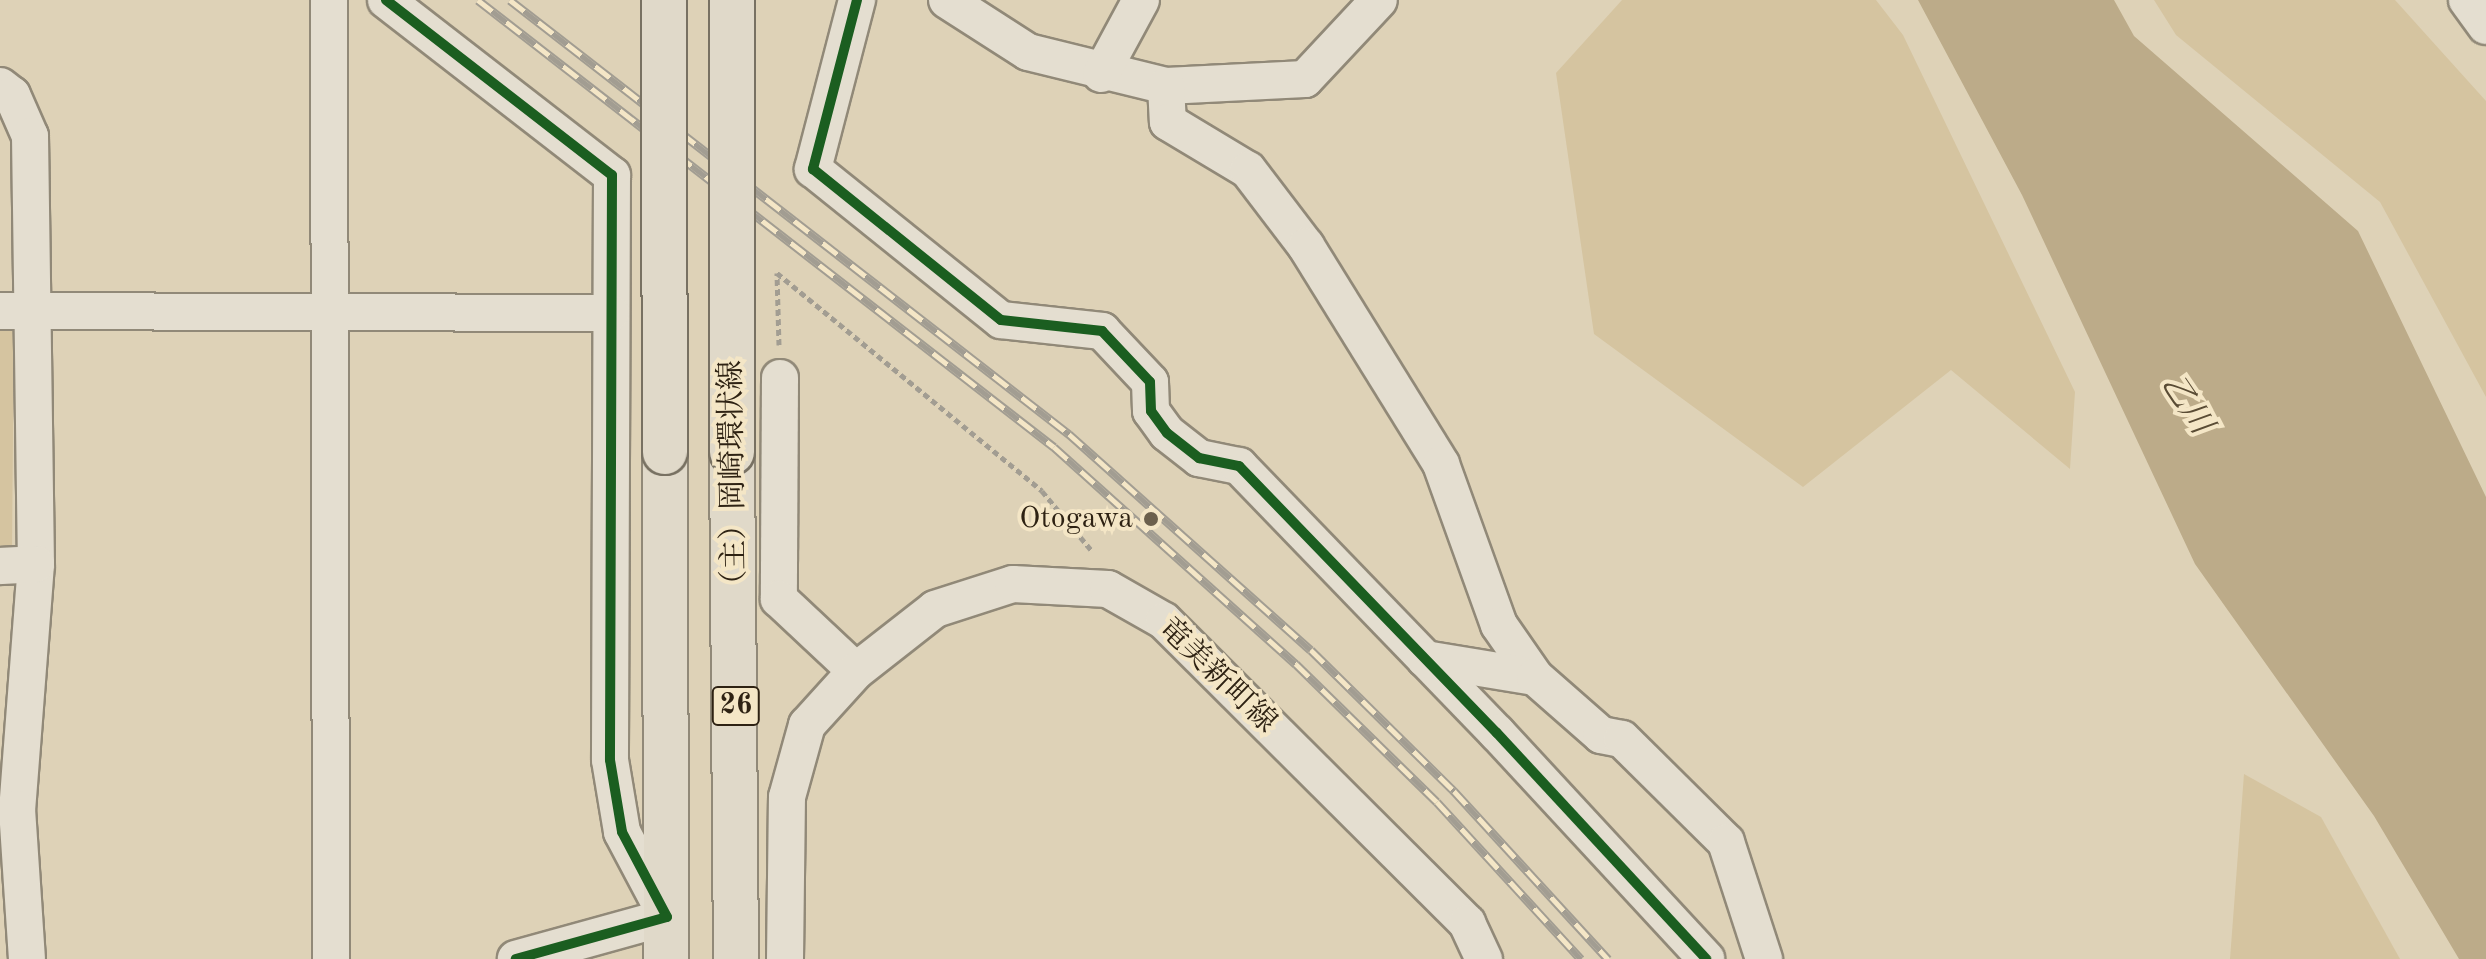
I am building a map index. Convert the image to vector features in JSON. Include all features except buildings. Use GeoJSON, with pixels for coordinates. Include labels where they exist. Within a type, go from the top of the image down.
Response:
{"type":"FeatureCollection","features":[{"type":"Feature","properties":{"kind":"main road","name":"26"},"geometry":{"type":"LineString","coordinates":[[664,0],[666,938]]}},
{"type":"Feature","properties":{"kind":"main road","name":"（主）岡崎環状線"},"geometry":{"type":"LineString","coordinates":[[732,0],[736,959]]}},
{"type":"Feature","properties":{"kind":"street"},"geometry":{"type":"LineString","coordinates":[[329,0],[327,313],[331,959]]}},
{"type":"Feature","properties":{"kind":"street"},"geometry":{"type":"LineString","coordinates":[[386,0],[612,175],[610,760],[622,832],[666,938],[516,959]]}},
{"type":"Feature","properties":{"kind":"street"},"geometry":{"type":"LineString","coordinates":[[857,0],[813,169],[1001,320],[1102,331],[1150,382],[1151,411],[1167,433],[1199,458],[1239,466],[1706,959]]}},
{"type":"Feature","properties":{"kind":"street"},"geometry":{"type":"LineString","coordinates":[[947,0],[1028,52],[1101,74],[1166,86],[1305,79],[1379,0]]}},
{"type":"Feature","properties":{"kind":"street"},"geometry":{"type":"LineString","coordinates":[[1101,74],[1141,0]]}},
{"type":"Feature","properties":{"kind":"street"},"geometry":{"type":"LineString","coordinates":[[2467,0],[2486,26]]}},
{"type":"Feature","properties":{"kind":"street"},"geometry":{"type":"LineString","coordinates":[[0,86],[12,95],[30,136],[16,310],[36,564],[9,810],[27,959]]}},
{"type":"Feature","properties":{"kind":"street"},"geometry":{"type":"LineString","coordinates":[[1166,86],[1168,122],[1248,170],[1306,246],[1441,464],[1499,625],[1535,677],[1601,735],[1622,739],[1726,842],[1764,959]]}},
{"type":"Feature","properties":{"kind":"street"},"geometry":{"type":"LineString","coordinates":[[16,310],[611,313]]}},
{"type":"Feature","properties":{"kind":"street"},"geometry":{"type":"LineString","coordinates":[[780,378],[779,599],[856,671]]}},
{"type":"Feature","properties":{"kind":"street"},"geometry":{"type":"LineString","coordinates":[[0,566],[36,564]]}},
{"type":"Feature","properties":{"kind":"street","name":"竜美新町線"},"geometry":{"type":"LineString","coordinates":[[785,959],[787,797],[807,725],[856,671],[935,609],[1013,584],[1108,589],[1164,621],[1467,923],[1484,959]]}},
{"type":"Feature","properties":{"kind":"street"},"geometry":{"type":"LineString","coordinates":[[1425,659],[1535,677]]}},
{"type":"Feature","properties":{"kind":"path"},"geometry":{"type":"LineString","coordinates":[[780,378],[777,273],[1042,491],[1098,557]]}},
{"type":"Feature","properties":{"kind":"shaded area"},"geometry":{"type":"Polygon","coordinates":[[[1622,0],[1876,0],[1903,35],[2075,392],[2070,469],[1951,370],[1803,487],[1594,334],[1556,73],[1622,0]]]}},
{"type":"Feature","properties":{"kind":"shaded area"},"geometry":{"type":"Polygon","coordinates":[[[2154,0],[2395,0],[2486,101],[2486,397],[2380,202],[2176,35],[2154,0]]]}},
{"type":"Feature","properties":{"kind":"shaded area"},"geometry":{"type":"Polygon","coordinates":[[[0,319],[14,319],[12,552],[0,553],[0,319]]]}},
{"type":"Feature","properties":{"kind":"shaded area"},"geometry":{"type":"Polygon","coordinates":[[[2244,774],[2321,817],[2400,959],[2230,959],[2244,774]]]}},
{"type":"Feature","properties":{"kind":"water","name":"乙川"},"geometry":{"type":"Polygon","coordinates":[[[1918,0],[2114,0],[2134,36],[2358,231],[2486,497],[2486,959],[2459,959],[2374,816],[2195,564],[2022,195],[1918,0]]]}},
{"type":"Feature","properties":{"kind":"railway"},"geometry":{"type":"LineString","coordinates":[[478,0],[1054,447],[1296,664],[1437,802],[1581,959]]}},
{"type":"Feature","properties":{"kind":"railway"},"geometry":{"type":"LineString","coordinates":[[510,0],[1069,434],[1311,650],[1454,791],[1608,959]]}},
{"type":"Feature","properties":{"kind":"cycle path"},"geometry":{"type":"LineString","coordinates":[[386,0],[612,175],[610,760],[622,832],[667,917],[516,959]]}},
{"type":"Feature","properties":{"kind":"cycle path"},"geometry":{"type":"LineString","coordinates":[[857,0],[813,169],[1001,320],[1102,331],[1150,382],[1151,411],[1167,433],[1199,458],[1239,466],[1497,733],[1706,959]]}},
{"type":"Feature","properties":{"kind":"place","name":"Otogawa"},"geometry":{"type":"Point","coordinates":[1151,519]}}]}
